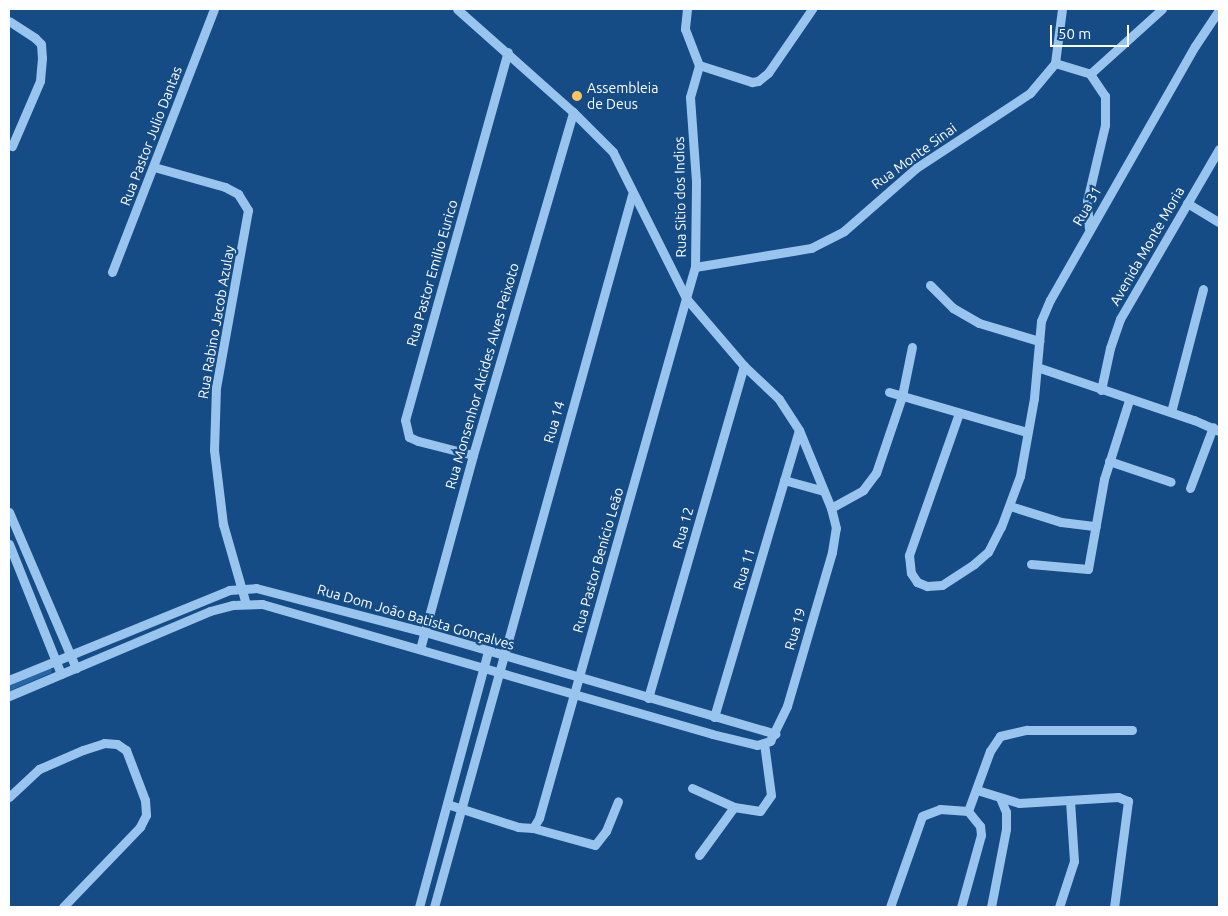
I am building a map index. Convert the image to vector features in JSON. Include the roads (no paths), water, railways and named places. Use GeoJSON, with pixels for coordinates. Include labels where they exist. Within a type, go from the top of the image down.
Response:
{"type":"FeatureCollection","features":[{"type":"Feature","properties":{"kind":"street","name":"Rua Pastor Julio Dantas"},"geometry":{"type":"LineString","coordinates":[[112,272],[214,9]]}},
{"type":"Feature","properties":{"kind":"street"},"geometry":{"type":"LineString","coordinates":[[457,9],[508,52],[613,152],[623,169],[632,195],[686,298],[744,366],[779,399],[799,430],[831,508],[870,483],[902,396],[912,347]]}},
{"type":"Feature","properties":{"kind":"street"},"geometry":{"type":"LineString","coordinates":[[687,9],[685,30],[699,65],[745,80],[758,81],[812,9]]}},
{"type":"Feature","properties":{"kind":"street"},"geometry":{"type":"LineString","coordinates":[[1062,9],[1055,63],[1090,74],[1105,96],[1106,107],[1102,141],[1087,200],[1089,229]]}},
{"type":"Feature","properties":{"kind":"street"},"geometry":{"type":"LineString","coordinates":[[1090,74],[1162,9]]}},
{"type":"Feature","properties":{"kind":"street","name":"Rua 31"},"geometry":{"type":"LineString","coordinates":[[959,412],[909,555],[911,573],[917,582],[927,586],[942,585],[988,552],[1010,506],[1027,432],[1037,367],[1041,321],[1050,300],[1089,229],[1219,10]]}},
{"type":"Feature","properties":{"kind":"street"},"geometry":{"type":"LineString","coordinates":[[9,21],[36,38],[41,44],[42,58],[40,81],[12,146]]}},
{"type":"Feature","properties":{"kind":"street","name":"Rua Pastor Emilio Eurico"},"geometry":{"type":"LineString","coordinates":[[473,455],[409,437],[405,420],[508,52]]}},
{"type":"Feature","properties":{"kind":"street","name":"Rua Monte Sinai"},"geometry":{"type":"LineString","coordinates":[[695,267],[777,255],[823,244],[844,231],[916,168],[1030,93],[1055,63]]}},
{"type":"Feature","properties":{"kind":"street","name":"Rua Sitio dos Indios"},"geometry":{"type":"LineString","coordinates":[[686,298],[695,267],[695,171],[690,97],[699,65]]}},
{"type":"Feature","properties":{"kind":"street","name":"Rua Monsenhor Alcides Alves Peixoto"},"geometry":{"type":"LineString","coordinates":[[420,649],[473,455],[573,112]]}},
{"type":"Feature","properties":{"kind":"street","name":"Avenida Monte Moria"},"geometry":{"type":"LineString","coordinates":[[1102,390],[1110,348],[1120,319],[1158,250],[1219,149]]}},
{"type":"Feature","properties":{"kind":"street","name":"Rua Rabino Jacob Azulay"},"geometry":{"type":"LineString","coordinates":[[154,167],[225,187],[238,194],[248,210],[216,387],[214,450],[223,524],[246,604]]}},
{"type":"Feature","properties":{"kind":"street","name":"Rua 14"},"geometry":{"type":"LineString","coordinates":[[434,907],[502,656],[632,195]]}},
{"type":"Feature","properties":{"kind":"street"},"geometry":{"type":"LineString","coordinates":[[1187,204],[1219,222]]}},
{"type":"Feature","properties":{"kind":"street"},"geometry":{"type":"LineString","coordinates":[[930,285],[953,308],[979,323],[1039,341]]}},
{"type":"Feature","properties":{"kind":"street"},"geometry":{"type":"LineString","coordinates":[[1171,412],[1203,289]]}},
{"type":"Feature","properties":{"kind":"street","name":"Rua Pastor Benício Leão"},"geometry":{"type":"LineString","coordinates":[[533,828],[546,800],[686,298]]}},
{"type":"Feature","properties":{"kind":"street","name":"Rua 12"},"geometry":{"type":"LineString","coordinates":[[648,698],[744,366]]}},
{"type":"Feature","properties":{"kind":"street"},"geometry":{"type":"LineString","coordinates":[[1037,367],[1216,429],[1190,488]]}},
{"type":"Feature","properties":{"kind":"street"},"geometry":{"type":"LineString","coordinates":[[889,392],[1027,432]]}},
{"type":"Feature","properties":{"kind":"street"},"geometry":{"type":"LineString","coordinates":[[1031,564],[1084,570],[1090,565],[1109,461],[1129,400]]}},
{"type":"Feature","properties":{"kind":"street","name":"Rua 11"},"geometry":{"type":"LineString","coordinates":[[714,717],[799,430]]}},
{"type":"Feature","properties":{"kind":"street"},"geometry":{"type":"LineString","coordinates":[[1109,461],[1171,482]]}},
{"type":"Feature","properties":{"kind":"street"},"geometry":{"type":"LineString","coordinates":[[784,480],[824,491]]}},
{"type":"Feature","properties":{"kind":"street"},"geometry":{"type":"LineString","coordinates":[[1010,506],[1061,522],[1096,526]]}},
{"type":"Feature","properties":{"kind":"street","name":"Rua 19"},"geometry":{"type":"LineString","coordinates":[[770,739],[787,706],[832,552],[834,521],[831,508]]}},
{"type":"Feature","properties":{"kind":"street"},"geometry":{"type":"LineString","coordinates":[[9,513],[76,668]]}},
{"type":"Feature","properties":{"kind":"street"},"geometry":{"type":"LineString","coordinates":[[16,530],[9,547],[54,661],[61,674]]}},
{"type":"Feature","properties":{"kind":"street","name":"Rua Dom João Batista Gonçalves"},"geometry":{"type":"LineString","coordinates":[[9,680],[240,588],[280,593],[425,632],[714,717],[770,739]]}},
{"type":"Feature","properties":{"kind":"street"},"geometry":{"type":"LineString","coordinates":[[9,696],[210,611],[246,604],[262,604],[420,649],[574,696],[747,743],[770,739],[771,783],[768,802],[760,811],[734,807],[692,788]]}},
{"type":"Feature","properties":{"kind":"street"},"geometry":{"type":"LineString","coordinates":[[419,907],[488,652]]}},
{"type":"Feature","properties":{"kind":"street"},"geometry":{"type":"LineString","coordinates":[[968,812],[993,745],[1007,733],[1132,730]]}},
{"type":"Feature","properties":{"kind":"street"},"geometry":{"type":"LineString","coordinates":[[9,797],[19,784],[39,768],[104,743],[117,744],[126,750],[145,800],[146,815],[140,827],[63,907]]}},
{"type":"Feature","properties":{"kind":"street"},"geometry":{"type":"LineString","coordinates":[[977,790],[1001,800],[1030,803],[1118,797],[1129,803],[1114,907]]}},
{"type":"Feature","properties":{"kind":"street"},"geometry":{"type":"LineString","coordinates":[[992,906],[1006,829],[1006,812],[1001,800]]}},
{"type":"Feature","properties":{"kind":"street"},"geometry":{"type":"LineString","coordinates":[[1059,907],[1074,861],[1070,801]]}},
{"type":"Feature","properties":{"kind":"street"},"geometry":{"type":"LineString","coordinates":[[447,804],[506,825],[533,828],[595,845],[604,836],[618,802]]}},
{"type":"Feature","properties":{"kind":"street"},"geometry":{"type":"LineString","coordinates":[[698,855],[734,807]]}},
{"type":"Feature","properties":{"kind":"street"},"geometry":{"type":"LineString","coordinates":[[890,907],[916,826],[922,816],[930,811],[951,809],[968,812],[976,818],[981,835],[961,907]]}},
{"type":"Feature","properties":{"kind":"place","name":"Assembleia de Deus"},"geometry":{"type":"Point","coordinates":[577,96]}}]}
